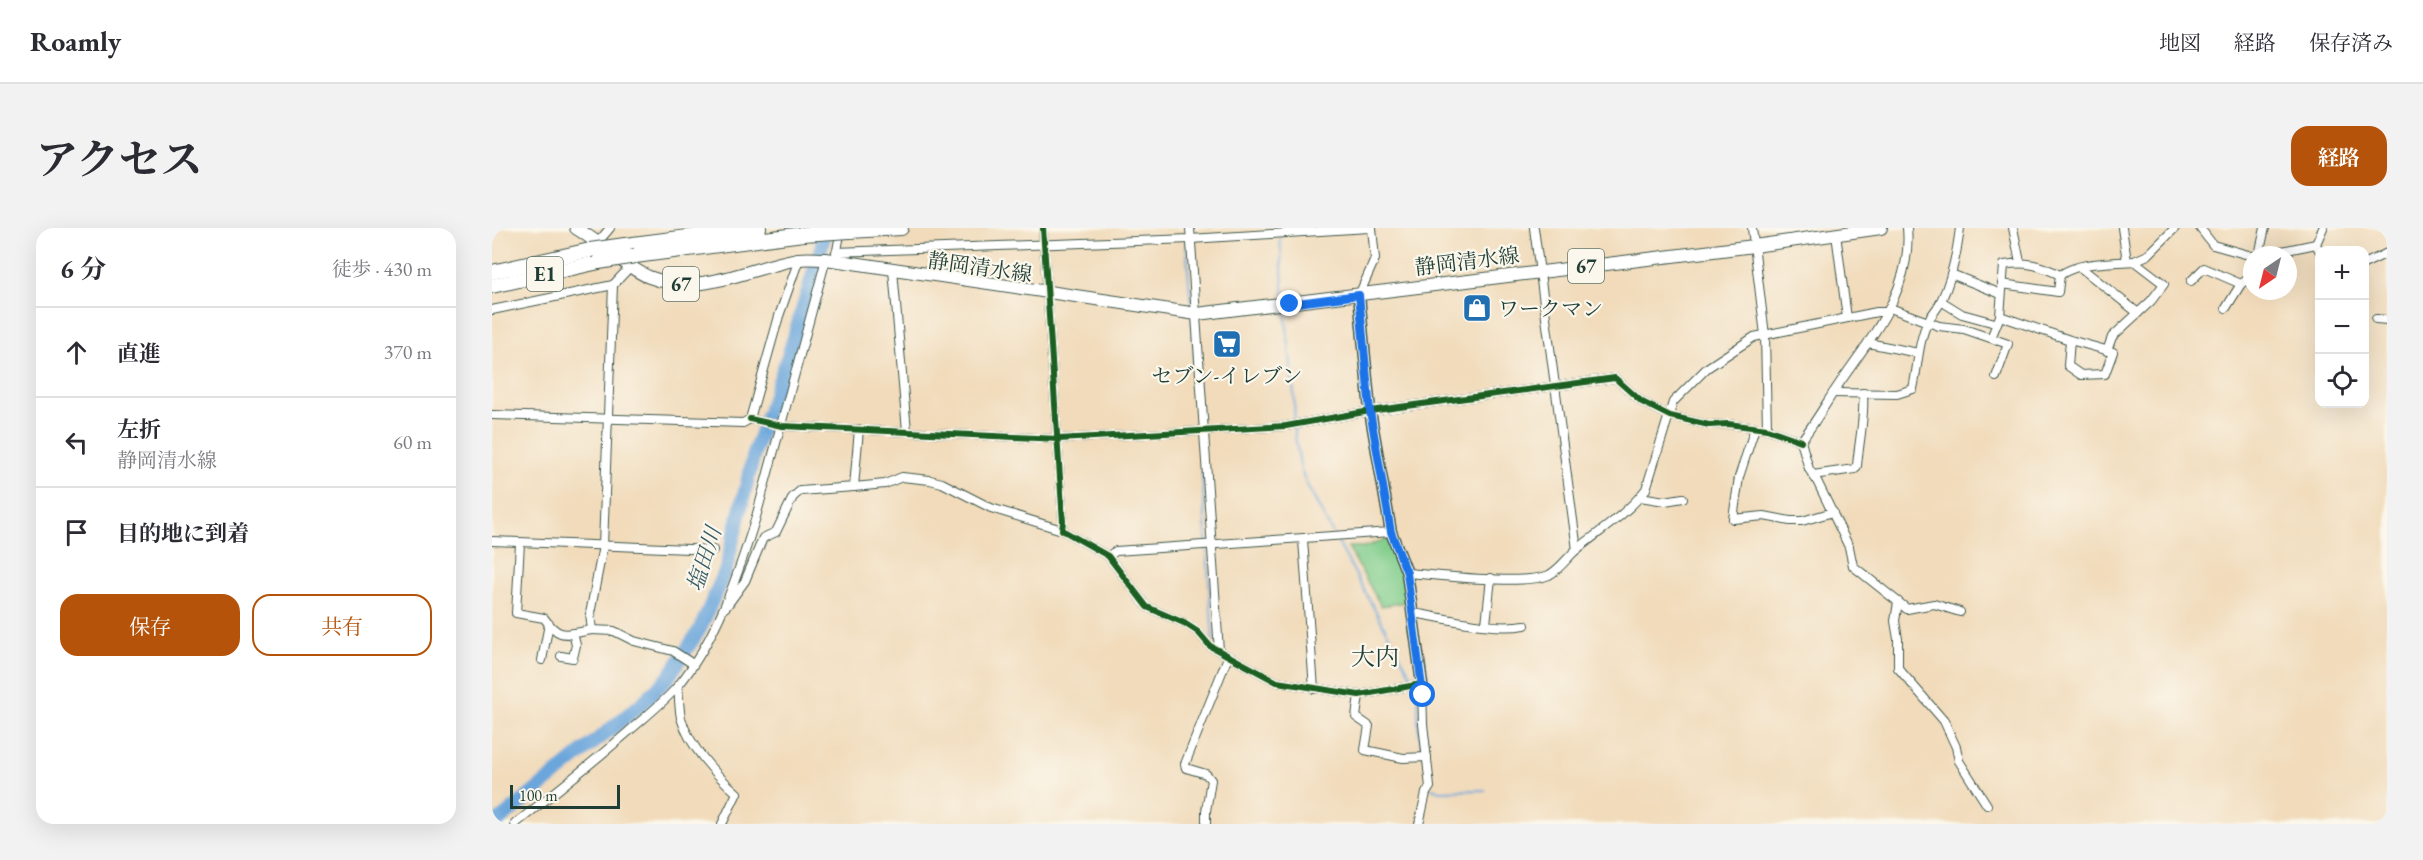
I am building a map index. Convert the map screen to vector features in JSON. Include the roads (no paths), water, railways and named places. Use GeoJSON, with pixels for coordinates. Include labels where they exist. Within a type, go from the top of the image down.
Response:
{"type":"FeatureCollection","features":[{"type":"Feature","properties":{"kind":"highway","name":"E1"},"geometry":{"type":"LineString","coordinates":[[492,272],[594,246],[625,245],[759,228]]}},
{"type":"Feature","properties":{"kind":"highway","name":"E1"},"geometry":{"type":"LineString","coordinates":[[492,286],[599,262],[633,261],[846,229],[901,228]]}},
{"type":"Feature","properties":{"kind":"main road","name":"静岡清水線"},"geometry":{"type":"LineString","coordinates":[[576,228],[594,246],[633,261],[647,276],[663,281],[711,284],[799,259],[833,257],[893,270],[1197,314],[1754,246],[1881,228]]}},
{"type":"Feature","properties":{"kind":"street"},"geometry":{"type":"LineString","coordinates":[[594,246],[610,228]]}},
{"type":"Feature","properties":{"kind":"street"},"geometry":{"type":"LineString","coordinates":[[1190,228],[1219,651]]}},
{"type":"Feature","properties":{"kind":"street"},"geometry":{"type":"LineString","coordinates":[[833,257],[1370,228],[1376,259],[1359,295],[1370,411],[1391,532],[1407,573],[1422,684],[1423,724],[1430,787],[1426,793],[1419,824]]}},
{"type":"Feature","properties":{"kind":"street"},"geometry":{"type":"LineString","coordinates":[[1534,228],[1576,550]]}},
{"type":"Feature","properties":{"kind":"street"},"geometry":{"type":"LineString","coordinates":[[1752,228],[1765,335],[1767,429]]}},
{"type":"Feature","properties":{"kind":"street"},"geometry":{"type":"LineString","coordinates":[[1907,228],[1908,253],[1904,275],[1889,310],[1801,441],[1809,469],[1849,547],[1853,566],[1907,609],[1934,604],[1960,612]]}},
{"type":"Feature","properties":{"kind":"street"},"geometry":{"type":"LineString","coordinates":[[1833,393],[1897,394],[1913,389],[1919,363],[1918,353],[1929,320],[1941,301],[1951,274],[1960,228]]}},
{"type":"Feature","properties":{"kind":"street"},"geometry":{"type":"LineString","coordinates":[[2013,228],[2020,262]]}},
{"type":"Feature","properties":{"kind":"street"},"geometry":{"type":"LineString","coordinates":[[2107,351],[2112,337],[2138,314],[2164,284],[2131,261],[2122,228]]}},
{"type":"Feature","properties":{"kind":"street"},"geometry":{"type":"LineString","coordinates":[[2002,284],[2058,292],[2060,275],[2069,269],[2131,261],[2148,255],[2175,228]]}},
{"type":"Feature","properties":{"kind":"street"},"geometry":{"type":"LineString","coordinates":[[2200,228],[2213,245],[2243,253]]}},
{"type":"Feature","properties":{"kind":"street"},"geometry":{"type":"LineString","coordinates":[[2261,246],[2265,228]]}},
{"type":"Feature","properties":{"kind":"street"},"geometry":{"type":"LineString","coordinates":[[2318,246],[2323,228]]}},
{"type":"Feature","properties":{"kind":"street"},"geometry":{"type":"LineString","coordinates":[[718,618],[747,547],[781,426],[833,257],[846,229]]}},
{"type":"Feature","properties":{"kind":"street"},"geometry":{"type":"LineString","coordinates":[[1044,230],[1064,522],[1062,530]]}},
{"type":"Feature","properties":{"kind":"street"},"geometry":{"type":"LineString","coordinates":[[1836,234],[1847,318]]}},
{"type":"Feature","properties":{"kind":"street"},"geometry":{"type":"LineString","coordinates":[[2297,250],[2315,248]]}},
{"type":"Feature","properties":{"kind":"street"},"geometry":{"type":"LineString","coordinates":[[2369,262],[2387,253]]}},
{"type":"Feature","properties":{"kind":"street"},"geometry":{"type":"LineString","coordinates":[[753,419],[779,316],[799,259]]}},
{"type":"Feature","properties":{"kind":"street"},"geometry":{"type":"LineString","coordinates":[[592,630],[590,614],[603,546],[613,285],[633,261]]}},
{"type":"Feature","properties":{"kind":"street"},"geometry":{"type":"LineString","coordinates":[[1991,338],[1995,323],[2000,316],[2004,265],[2020,262],[2041,266],[2060,275]]}},
{"type":"Feature","properties":{"kind":"street"},"geometry":{"type":"LineString","coordinates":[[2080,267],[2138,314]]}},
{"type":"Feature","properties":{"kind":"street"},"geometry":{"type":"LineString","coordinates":[[2191,281],[2204,268],[2241,284],[2226,308]]}},
{"type":"Feature","properties":{"kind":"street"},"geometry":{"type":"LineString","coordinates":[[893,270],[906,431]]}},
{"type":"Feature","properties":{"kind":"street"},"geometry":{"type":"LineString","coordinates":[[1951,274],[2001,294]]}},
{"type":"Feature","properties":{"kind":"street"},"geometry":{"type":"LineString","coordinates":[[492,310],[613,285]]}},
{"type":"Feature","properties":{"kind":"street"},"geometry":{"type":"LineString","coordinates":[[1941,301],[1962,314],[1995,323]]}},
{"type":"Feature","properties":{"kind":"street"},"geometry":{"type":"LineString","coordinates":[[1407,573],[1531,579],[1550,574],[1640,497],[1649,482],[1673,402],[1697,376],[1754,337],[1889,310],[1929,320],[1939,326],[1964,329],[2007,344],[1996,377]]}},
{"type":"Feature","properties":{"kind":"street"},"geometry":{"type":"LineString","coordinates":[[2000,316],[2113,352],[2105,374],[2081,375],[2068,366],[2070,340]]}},
{"type":"Feature","properties":{"kind":"street"},"geometry":{"type":"LineString","coordinates":[[2376,319],[2387,320]]}},
{"type":"Feature","properties":{"kind":"street"},"geometry":{"type":"LineString","coordinates":[[1868,343],[1918,353]]}},
{"type":"Feature","properties":{"kind":"street"},"geometry":{"type":"LineString","coordinates":[[492,415],[743,423],[753,419],[781,426],[1059,439],[1286,426],[1370,411],[1615,378],[1642,402],[1670,416],[1709,425],[1728,424],[1767,429],[1801,441]]}},
{"type":"Feature","properties":{"kind":"street"},"geometry":{"type":"LineString","coordinates":[[1813,475],[1855,469],[1857,466],[1865,415],[1863,393]]}},
{"type":"Feature","properties":{"kind":"street"},"geometry":{"type":"LineString","coordinates":[[1755,428],[1739,477],[1733,519],[1764,516],[1802,521],[1833,512]]}},
{"type":"Feature","properties":{"kind":"street"},"geometry":{"type":"LineString","coordinates":[[854,487],[859,429]]}},
{"type":"Feature","properties":{"kind":"street"},"geometry":{"type":"LineString","coordinates":[[515,824],[589,765],[662,702],[678,685],[718,618],[745,581],[764,538],[776,532],[793,497],[800,491],[885,484],[902,477],[942,483],[991,508],[1062,530],[1108,556],[1147,607],[1184,623],[1227,657],[1277,682],[1359,695],[1422,684]]}},
{"type":"Feature","properties":{"kind":"street"},"geometry":{"type":"LineString","coordinates":[[1640,497],[1665,501],[1683,498]]}},
{"type":"Feature","properties":{"kind":"street"},"geometry":{"type":"LineString","coordinates":[[1108,556],[1116,551],[1303,540],[1391,532]]}},
{"type":"Feature","properties":{"kind":"street"},"geometry":{"type":"LineString","coordinates":[[1303,540],[1314,689]]}},
{"type":"Feature","properties":{"kind":"street"},"geometry":{"type":"LineString","coordinates":[[492,541],[713,550]]}},
{"type":"Feature","properties":{"kind":"street"},"geometry":{"type":"LineString","coordinates":[[520,543],[516,613],[544,618],[553,630],[561,634],[614,630],[634,641],[673,651],[691,663]]}},
{"type":"Feature","properties":{"kind":"street"},"geometry":{"type":"LineString","coordinates":[[1486,624],[1491,578]]}},
{"type":"Feature","properties":{"kind":"street"},"geometry":{"type":"LineString","coordinates":[[1898,602],[1895,621],[1900,673],[1934,706],[1944,721],[1956,747],[1959,761],[1987,805]]}},
{"type":"Feature","properties":{"kind":"street"},"geometry":{"type":"LineString","coordinates":[[1412,613],[1514,627],[1526,625]]}},
{"type":"Feature","properties":{"kind":"street"},"geometry":{"type":"LineString","coordinates":[[542,660],[549,624]]}},
{"type":"Feature","properties":{"kind":"street"},"geometry":{"type":"LineString","coordinates":[[561,656],[573,658],[576,645],[573,633]]}},
{"type":"Feature","properties":{"kind":"street"},"geometry":{"type":"LineString","coordinates":[[1206,824],[1211,780],[1206,774],[1186,768],[1185,764],[1227,657]]}},
{"type":"Feature","properties":{"kind":"street"},"geometry":{"type":"LineString","coordinates":[[678,685],[681,717],[687,734],[707,761],[737,793],[722,824]]}},
{"type":"Feature","properties":{"kind":"street"},"geometry":{"type":"LineString","coordinates":[[1359,695],[1356,717],[1369,726],[1365,750],[1403,758],[1427,757]]}},
{"type":"Feature","properties":{"kind":"waterway","name":"塩田川"},"geometry":{"type":"LineString","coordinates":[[495,824],[641,704],[668,678],[700,629],[726,569],[755,450],[791,347],[827,228]]}},
{"type":"Feature","properties":{"kind":"waterway"},"geometry":{"type":"LineString","coordinates":[[1280,237],[1284,300]]}},
{"type":"Feature","properties":{"kind":"waterway"},"geometry":{"type":"LineString","coordinates":[[1186,241],[1191,307]]}},
{"type":"Feature","properties":{"kind":"waterway"},"geometry":{"type":"LineString","coordinates":[[1285,309],[1294,394],[1295,437],[1301,470],[1333,534]]}},
{"type":"Feature","properties":{"kind":"waterway"},"geometry":{"type":"LineString","coordinates":[[1192,319],[1213,642]]}},
{"type":"Feature","properties":{"kind":"waterway"},"geometry":{"type":"LineString","coordinates":[[1336,539],[1414,681],[1418,692],[1418,725],[1423,755]]}},
{"type":"Feature","properties":{"kind":"waterway"},"geometry":{"type":"LineString","coordinates":[[1432,788],[1440,791],[1485,790]]}},
{"type":"Feature","properties":{"kind":"waterway"},"geometry":{"type":"LineString","coordinates":[[1424,824],[1425,814]]}},
{"type":"Feature","properties":{"kind":"place","name":"ワークマン"},"geometry":{"type":"Point","coordinates":[1477,308]}},
{"type":"Feature","properties":{"kind":"place","name":"セブン-イレブン"},"geometry":{"type":"Point","coordinates":[1227,344]}},
{"type":"Feature","properties":{"kind":"district","name":"大内"},"geometry":{"type":"Point","coordinates":[1375,656]}}]}
